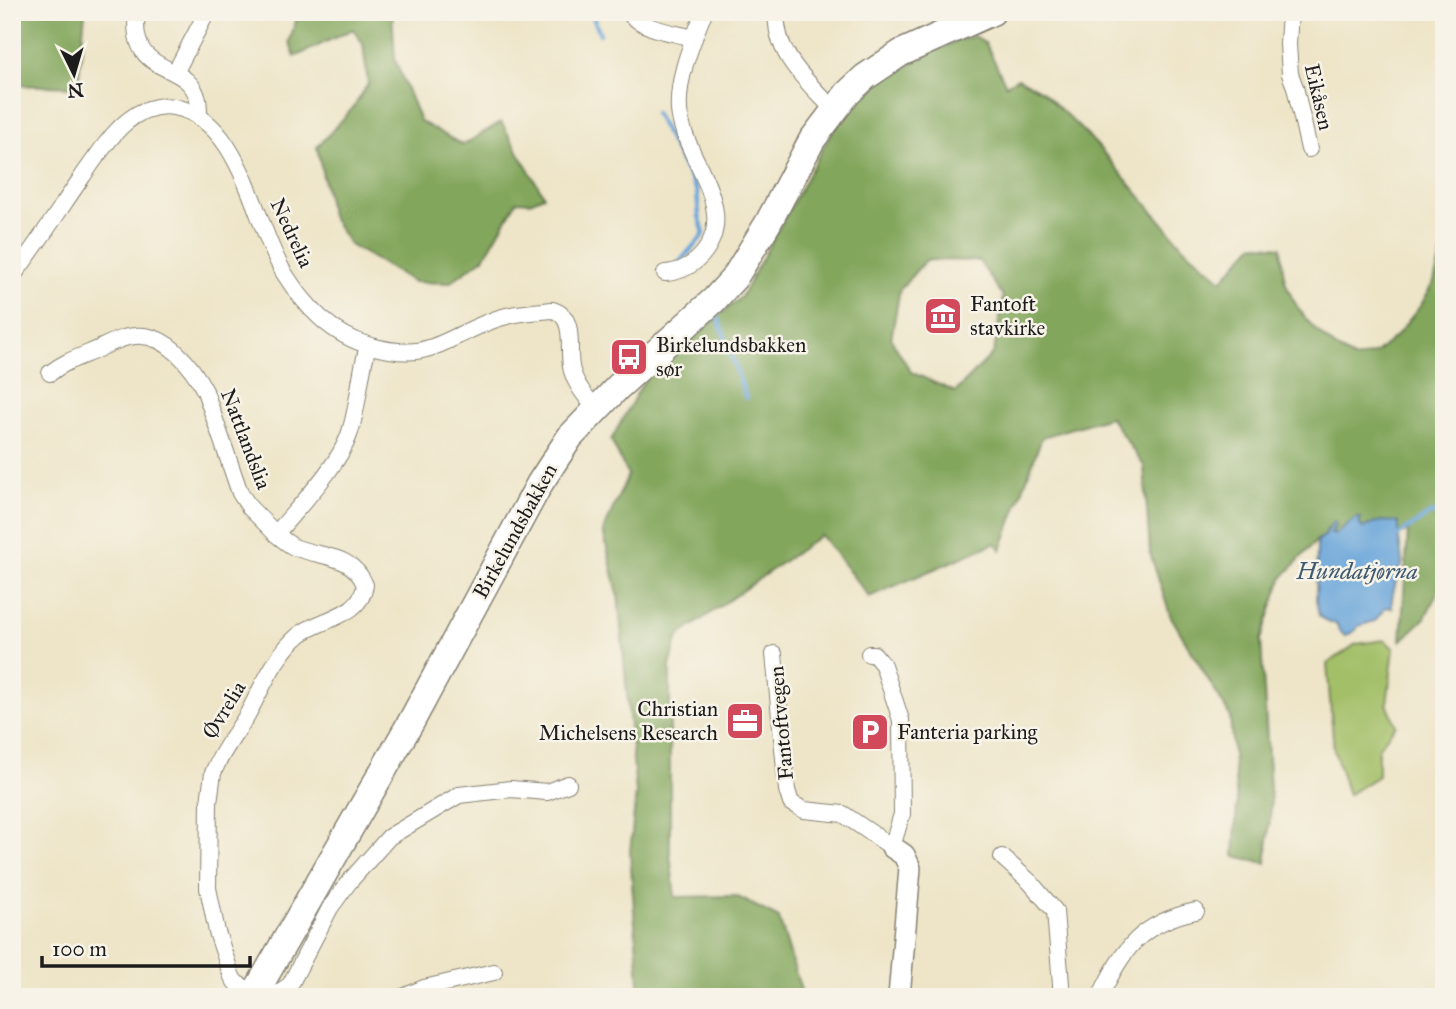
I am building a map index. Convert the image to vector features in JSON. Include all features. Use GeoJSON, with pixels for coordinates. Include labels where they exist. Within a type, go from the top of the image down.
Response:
{"type":"FeatureCollection","features":[{"type":"Feature","properties":{"kind":"main road","name":"Birkelundsbakken"},"geometry":{"type":"LineString","coordinates":[[260,996],[540,483],[570,437],[735,277],[755,247],[812,140],[834,109],[865,77],[901,53],[992,12]]}},
{"type":"Feature","properties":{"kind":"street","name":"Nedrelia"},"geometry":{"type":"LineString","coordinates":[[137,12],[136,38],[140,49],[152,60],[175,73],[195,91],[200,117],[220,139],[238,166],[282,270],[318,318],[368,346]]}},
{"type":"Feature","properties":{"kind":"street"},"geometry":{"type":"LineString","coordinates":[[175,73],[207,12]]}},
{"type":"Feature","properties":{"kind":"street"},"geometry":{"type":"LineString","coordinates":[[628,12],[654,28],[694,38]]}},
{"type":"Feature","properties":{"kind":"street"},"geometry":{"type":"LineString","coordinates":[[665,273],[686,268],[699,258],[708,248],[715,231],[711,193],[687,144],[679,114],[680,84],[704,12]]}},
{"type":"Feature","properties":{"kind":"street"},"geometry":{"type":"LineString","coordinates":[[778,12],[777,27],[784,49],[808,85],[834,109]]}},
{"type":"Feature","properties":{"kind":"street","name":"Eikåsen"},"geometry":{"type":"LineString","coordinates":[[1290,12],[1290,74],[1309,149]]}},
{"type":"Feature","properties":{"kind":"street"},"geometry":{"type":"LineString","coordinates":[[12,277],[103,147],[124,124],[139,112],[155,107],[183,108],[200,117]]}},
{"type":"Feature","properties":{"kind":"street"},"geometry":{"type":"LineString","coordinates":[[368,346],[391,351],[424,351],[504,316],[553,310],[561,313],[567,322],[572,373],[578,386],[596,409]]}},
{"type":"Feature","properties":{"kind":"street","name":"Nattlandslia"},"geometry":{"type":"LineString","coordinates":[[50,373],[65,362],[124,338],[147,336],[167,345],[197,376],[205,391],[240,493],[250,508],[276,534],[341,452],[349,436],[368,346]]}},
{"type":"Feature","properties":{"kind":"street","name":"Øvrelia"},"geometry":{"type":"LineString","coordinates":[[260,996],[232,978],[211,909],[207,876],[210,860],[210,786],[213,773],[288,646],[316,624],[356,605],[365,585],[355,568],[347,562],[292,546],[276,534]]}},
{"type":"Feature","properties":{"kind":"street","name":"Fantoftvegen"},"geometry":{"type":"LineString","coordinates":[[774,654],[787,790],[791,803],[804,810],[843,814],[904,855],[910,868],[900,997]]}},
{"type":"Feature","properties":{"kind":"street"},"geometry":{"type":"LineString","coordinates":[[869,654],[874,654],[883,665],[901,720],[902,814],[892,847]]}},
{"type":"Feature","properties":{"kind":"street"},"geometry":{"type":"LineString","coordinates":[[260,996],[290,985],[330,908],[389,837],[459,796],[511,789],[547,792],[568,784]]}},
{"type":"Feature","properties":{"kind":"street"},"geometry":{"type":"LineString","coordinates":[[1002,857],[1030,882],[1055,911],[1062,997]]}},
{"type":"Feature","properties":{"kind":"street"},"geometry":{"type":"LineString","coordinates":[[1100,997],[1116,964],[1136,939],[1163,921],[1196,911]]}},
{"type":"Feature","properties":{"kind":"street"},"geometry":{"type":"LineString","coordinates":[[403,997],[424,988],[494,972]]}},
{"type":"Feature","properties":{"kind":"green space"},"geometry":{"type":"Polygon","coordinates":[[[12,12],[85,12],[78,87],[12,85],[12,12]]]}},
{"type":"Feature","properties":{"kind":"green space"},"geometry":{"type":"Polygon","coordinates":[[[299,12],[392,12],[395,60],[420,121],[463,145],[501,122],[544,196],[530,202],[517,201],[484,258],[449,283],[414,282],[350,245],[331,216],[317,147],[353,108],[368,84],[363,44],[353,29],[295,57],[289,42],[299,12]]]}},
{"type":"Feature","properties":{"kind":"green space"},"geometry":{"type":"Polygon","coordinates":[[[974,36],[986,44],[1006,85],[1018,78],[1042,91],[1096,144],[1183,247],[1222,280],[1254,244],[1281,247],[1285,282],[1298,308],[1324,338],[1355,359],[1376,353],[1397,335],[1421,305],[1434,281],[1444,245],[1444,579],[1425,618],[1401,641],[1408,531],[1397,536],[1362,528],[1357,517],[1334,535],[1331,534],[1335,527],[1327,529],[1325,536],[1317,540],[1282,578],[1261,640],[1271,806],[1266,863],[1234,856],[1237,803],[1230,716],[1170,615],[1150,553],[1144,466],[1110,417],[1042,437],[1001,550],[995,543],[869,597],[821,535],[681,634],[670,666],[670,853],[675,897],[736,896],[779,918],[803,997],[640,997],[630,852],[636,793],[618,594],[603,531],[628,475],[611,440],[646,377],[741,297],[837,122],[873,85],[899,68],[958,40],[974,36]],[[926,260],[900,289],[891,339],[911,372],[955,392],[994,352],[1003,296],[979,261],[926,260]]]}},
{"type":"Feature","properties":{"kind":"green space"},"geometry":{"type":"Polygon","coordinates":[[[1385,640],[1394,649],[1387,704],[1396,725],[1378,748],[1378,776],[1348,795],[1334,750],[1327,664],[1356,644],[1385,640]]]}},
{"type":"Feature","properties":{"kind":"water","name":"Hundatjørna"},"geometry":{"type":"Polygon","coordinates":[[[1357,517],[1361,518],[1359,522],[1362,528],[1381,521],[1398,522],[1402,565],[1393,592],[1392,608],[1386,607],[1375,621],[1358,626],[1346,636],[1340,632],[1336,623],[1329,623],[1319,616],[1316,600],[1317,540],[1325,536],[1333,521],[1336,522],[1331,534],[1334,535],[1357,517]]]}},
{"type":"Feature","properties":{"kind":"waterway"},"geometry":{"type":"LineString","coordinates":[[591,12],[600,34]]}},
{"type":"Feature","properties":{"kind":"waterway"},"geometry":{"type":"LineString","coordinates":[[655,113],[697,191],[704,234],[677,265]]}},
{"type":"Feature","properties":{"kind":"waterway"},"geometry":{"type":"LineString","coordinates":[[717,315],[746,398]]}},
{"type":"Feature","properties":{"kind":"waterway"},"geometry":{"type":"LineString","coordinates":[[1397,536],[1430,514],[1444,511]]}},
{"type":"Feature","properties":{"kind":"place","name":"Fantoft stavkirke"},"geometry":{"type":"Point","coordinates":[943,316]}},
{"type":"Feature","properties":{"kind":"place","name":"Birkelundsbakken sør"},"geometry":{"type":"Point","coordinates":[629,357]}},
{"type":"Feature","properties":{"kind":"place","name":"Christian Michelsens Research"},"geometry":{"type":"Point","coordinates":[745,721]}},
{"type":"Feature","properties":{"kind":"place","name":"Fanteria parking"},"geometry":{"type":"Point","coordinates":[870,732]}}]}
